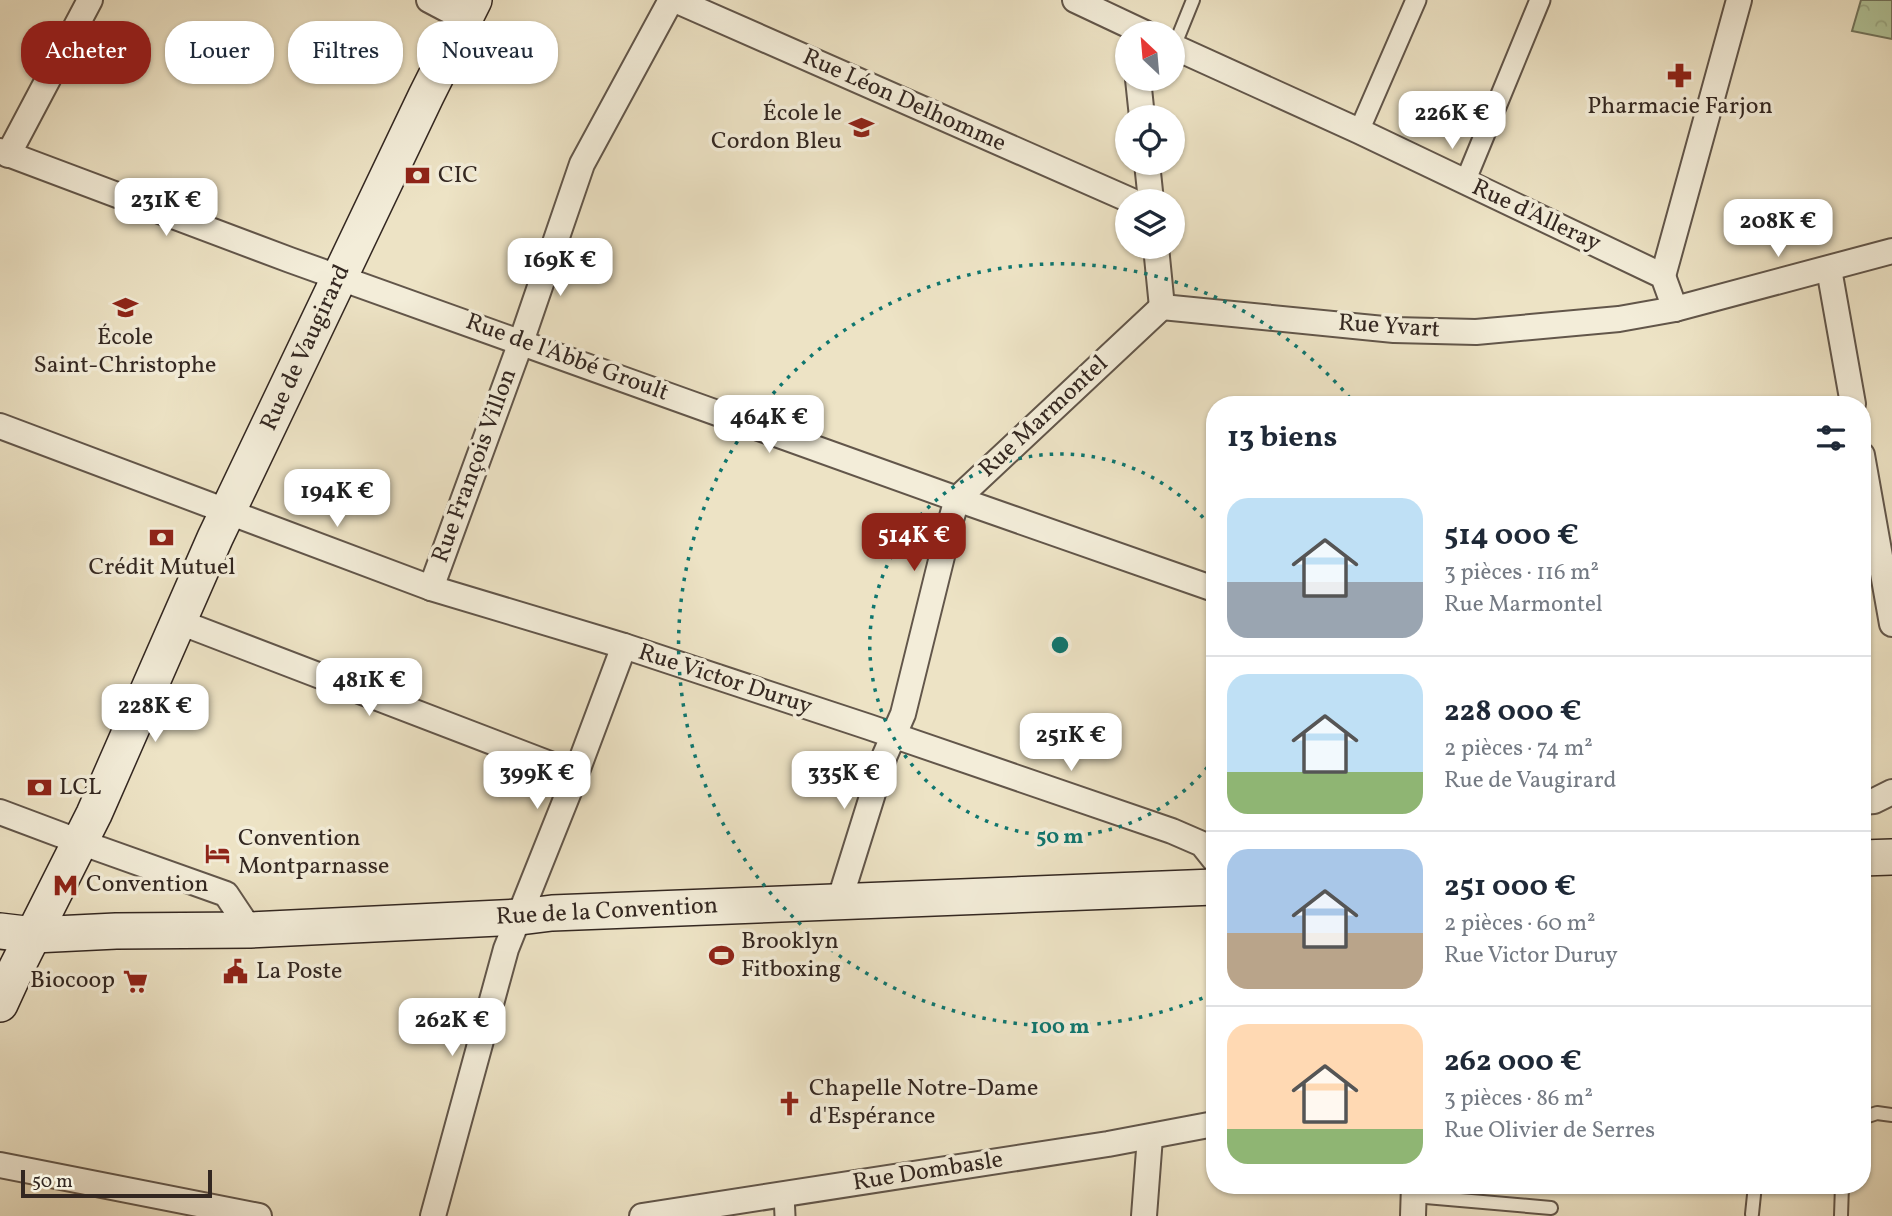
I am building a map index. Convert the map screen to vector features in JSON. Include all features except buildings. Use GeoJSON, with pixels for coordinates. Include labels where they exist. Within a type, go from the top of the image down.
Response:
{"type":"FeatureCollection","features":[{"type":"Feature","properties":{"kind":"main road","name":"Rue de Vaugirard"},"geometry":{"type":"LineString","coordinates":[[0,1004],[94,814],[177,621],[228,512],[426,96],[470,10]]}},
{"type":"Feature","properties":{"kind":"main road"},"geometry":{"type":"LineString","coordinates":[[1871,858],[1892,857]]}},
{"type":"Feature","properties":{"kind":"main road","name":"Rue de la Convention"},"geometry":{"type":"LineString","coordinates":[[0,931],[34,935],[116,931],[250,930],[520,917],[552,913],[1206,887]]}},
{"type":"Feature","properties":{"kind":"street"},"geometry":{"type":"LineString","coordinates":[[4,153],[90,0]]}},
{"type":"Feature","properties":{"kind":"street"},"geometry":{"type":"LineString","coordinates":[[429,0],[470,10]]}},
{"type":"Feature","properties":{"kind":"street","name":"Rue Léon Delhomme"},"geometry":{"type":"LineString","coordinates":[[673,0],[1115,194]]}},
{"type":"Feature","properties":{"kind":"street","name":"Rue François Villon"},"geometry":{"type":"LineString","coordinates":[[431,588],[521,342],[582,164],[673,0]]}},
{"type":"Feature","properties":{"kind":"street"},"geometry":{"type":"LineString","coordinates":[[1075,0],[1117,21]]}},
{"type":"Feature","properties":{"kind":"street"},"geometry":{"type":"LineString","coordinates":[[1359,131],[1416,0]]}},
{"type":"Feature","properties":{"kind":"street"},"geometry":{"type":"LineString","coordinates":[[1465,182],[1540,0]]}},
{"type":"Feature","properties":{"kind":"street"},"geometry":{"type":"LineString","coordinates":[[1740,0],[1663,276],[1675,309],[1892,251]]}},
{"type":"Feature","properties":{"kind":"street","name":"Rue d'Alleray"},"geometry":{"type":"LineString","coordinates":[[1185,51],[1663,276]]}},
{"type":"Feature","properties":{"kind":"street","name":"Rue de l'Abbé Groult"},"geometry":{"type":"LineString","coordinates":[[4,153],[340,277],[1206,586]]}},
{"type":"Feature","properties":{"kind":"street"},"geometry":{"type":"LineString","coordinates":[[1157,259],[1162,307]]}},
{"type":"Feature","properties":{"kind":"street"},"geometry":{"type":"LineString","coordinates":[[1829,269],[1852,396]]}},
{"type":"Feature","properties":{"kind":"street","name":"Rue Yvart"},"geometry":{"type":"LineString","coordinates":[[1162,307],[1394,330],[1476,332],[1619,319],[1675,309]]}},
{"type":"Feature","properties":{"kind":"street","name":"Rue Marmontel"},"geometry":{"type":"LineString","coordinates":[[839,902],[892,736],[903,714],[957,499],[1162,307]]}},
{"type":"Feature","properties":{"kind":"street","name":"Rue Victor Duruy"},"geometry":{"type":"LineString","coordinates":[[0,426],[431,588],[624,646],[892,736],[1172,831],[1202,844],[1206,849]]}},
{"type":"Feature","properties":{"kind":"street"},"geometry":{"type":"LineString","coordinates":[[1871,506],[1892,624]]}},
{"type":"Feature","properties":{"kind":"street"},"geometry":{"type":"LineString","coordinates":[[177,621],[576,774]]}},
{"type":"Feature","properties":{"kind":"street"},"geometry":{"type":"LineString","coordinates":[[433,1216],[506,949],[624,646]]}},
{"type":"Feature","properties":{"kind":"street"},"geometry":{"type":"LineString","coordinates":[[1871,801],[1892,792]]}},
{"type":"Feature","properties":{"kind":"street"},"geometry":{"type":"LineString","coordinates":[[0,812],[226,894],[250,930]]}},
{"type":"Feature","properties":{"kind":"street","name":"Rue Dombasle"},"geometry":{"type":"LineString","coordinates":[[642,1216],[785,1205],[1206,1126]]}},
{"type":"Feature","properties":{"kind":"street"},"geometry":{"type":"LineString","coordinates":[[1144,1216],[1150,1137]]}},
{"type":"Feature","properties":{"kind":"street"},"geometry":{"type":"LineString","coordinates":[[0,1165],[259,1216]]}},
{"type":"Feature","properties":{"kind":"lane"},"geometry":{"type":"LineString","coordinates":[[1184,21],[1193,0]]}},
{"type":"Feature","properties":{"kind":"lane"},"geometry":{"type":"LineString","coordinates":[[1871,1115],[1892,1115]]}},
{"type":"Feature","properties":{"kind":"lane"},"geometry":{"type":"LineString","coordinates":[[1752,1214],[1754,1194]]}},
{"type":"Feature","properties":{"kind":"lane"},"geometry":{"type":"LineString","coordinates":[[1841,1216],[1842,1194]]}},
{"type":"Feature","properties":{"kind":"lane"},"geometry":{"type":"LineString","coordinates":[[1414,1199],[1551,1208]]}},
{"type":"Feature","properties":{"kind":"green space"},"geometry":{"type":"Polygon","coordinates":[[[1861,0],[1892,0],[1892,39],[1852,31],[1861,0]]]}},
{"type":"Feature","properties":{"kind":"place","name":"Pharmacie Farjon"},"geometry":{"type":"Point","coordinates":[1680,76]}},
{"type":"Feature","properties":{"kind":"place","name":"École le Cordon Bleu"},"geometry":{"type":"Point","coordinates":[862,128]}},
{"type":"Feature","properties":{"kind":"place","name":"CIC"},"geometry":{"type":"Point","coordinates":[418,176]}},
{"type":"Feature","properties":{"kind":"place","name":"École Saint-Christophe"},"geometry":{"type":"Point","coordinates":[125,307]}},
{"type":"Feature","properties":{"kind":"place","name":"Crédit Mutuel"},"geometry":{"type":"Point","coordinates":[162,537]}},
{"type":"Feature","properties":{"kind":"place","name":"LCL"},"geometry":{"type":"Point","coordinates":[39,788]}},
{"type":"Feature","properties":{"kind":"place","name":"Convention Montparnasse"},"geometry":{"type":"Point","coordinates":[218,853]}},
{"type":"Feature","properties":{"kind":"place","name":"Convention"},"geometry":{"type":"Point","coordinates":[66,885]}},
{"type":"Feature","properties":{"kind":"place","name":"Brooklyn Fitboxing"},"geometry":{"type":"Point","coordinates":[721,956]}},
{"type":"Feature","properties":{"kind":"place","name":"La Poste"},"geometry":{"type":"Point","coordinates":[236,972]}},
{"type":"Feature","properties":{"kind":"place","name":"Biocoop"},"geometry":{"type":"Point","coordinates":[135,981]}},
{"type":"Feature","properties":{"kind":"place","name":"Chapelle Notre-Dame d'Espérance"},"geometry":{"type":"Point","coordinates":[789,1103]}}]}
